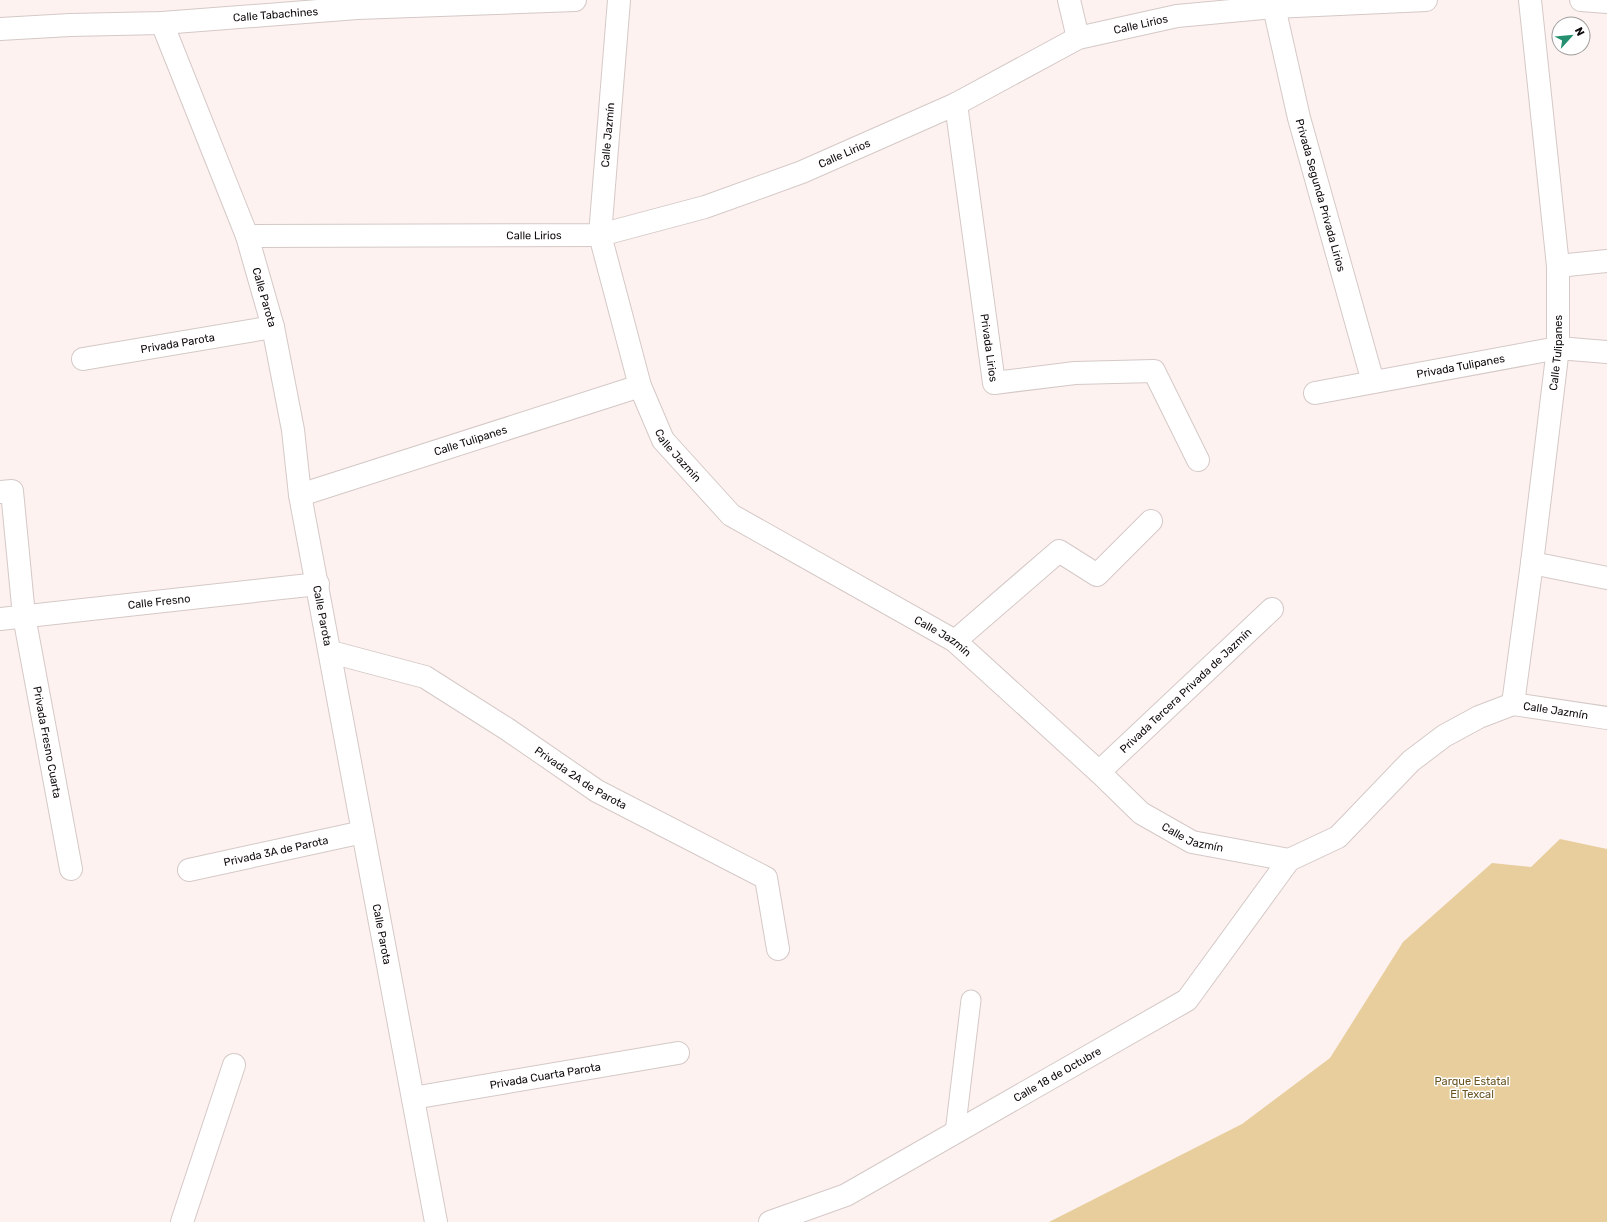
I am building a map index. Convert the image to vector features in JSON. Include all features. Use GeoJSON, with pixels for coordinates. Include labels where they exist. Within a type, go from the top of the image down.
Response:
{"type":"FeatureCollection","features":[{"type":"Feature","properties":{"kind":"street","name":"Calle Tabachines"},"geometry":{"type":"LineString","coordinates":[[0,29],[162,22],[356,4],[574,0]]}},
{"type":"Feature","properties":{"kind":"street","name":"Calle Jazmín"},"geometry":{"type":"LineString","coordinates":[[619,0],[600,235],[640,386],[663,440],[731,515],[955,641],[1142,813],[1192,842],[1289,860],[1338,837],[1411,761],[1444,736],[1479,717],[1513,704],[1607,718]]}},
{"type":"Feature","properties":{"kind":"street"},"geometry":{"type":"LineString","coordinates":[[1069,0],[1078,38]]}},
{"type":"Feature","properties":{"kind":"street","name":"Calle Lirios"},"geometry":{"type":"LineString","coordinates":[[247,236],[600,235],[705,207],[802,172],[956,104],[1078,38],[1177,16],[1274,7],[1426,0]]}},
{"type":"Feature","properties":{"kind":"street","name":"Calle Tulipanes"},"geometry":{"type":"LineString","coordinates":[[1513,704],[1558,348],[1558,266],[1530,0]]}},
{"type":"Feature","properties":{"kind":"street"},"geometry":{"type":"LineString","coordinates":[[1582,0],[1607,2]]}},
{"type":"Feature","properties":{"kind":"street","name":"Privada Segunda Privada Lirios"},"geometry":{"type":"LineString","coordinates":[[1274,7],[1299,118],[1373,382]]}},
{"type":"Feature","properties":{"kind":"street","name":"Calle Parota"},"geometry":{"type":"LineString","coordinates":[[162,22],[247,236],[273,327],[293,430],[300,495],[331,652],[436,1222]]}},
{"type":"Feature","properties":{"kind":"street","name":"Privada Lirios"},"geometry":{"type":"LineString","coordinates":[[956,104],[994,383],[1075,373],[1154,372],[1198,460]]}},
{"type":"Feature","properties":{"kind":"street"},"geometry":{"type":"LineString","coordinates":[[1558,266],[1607,261]]}},
{"type":"Feature","properties":{"kind":"street","name":"Privada Parota"},"geometry":{"type":"LineString","coordinates":[[83,359],[273,327]]}},
{"type":"Feature","properties":{"kind":"street","name":"Privada Tulipanes"},"geometry":{"type":"LineString","coordinates":[[1315,393],[1558,348],[1607,352]]}},
{"type":"Feature","properties":{"kind":"street","name":"Calle Tulipanes"},"geometry":{"type":"LineString","coordinates":[[300,495],[640,386]]}},
{"type":"Feature","properties":{"kind":"street","name":"Privada Fresno Cuarta"},"geometry":{"type":"LineString","coordinates":[[0,492],[12,491],[24,616],[71,869]]}},
{"type":"Feature","properties":{"kind":"street"},"geometry":{"type":"LineString","coordinates":[[955,641],[1059,551],[1097,575],[1150,521]]}},
{"type":"Feature","properties":{"kind":"street"},"geometry":{"type":"LineString","coordinates":[[1532,563],[1607,578]]}},
{"type":"Feature","properties":{"kind":"street","name":"Calle Fresno"},"geometry":{"type":"LineString","coordinates":[[0,619],[318,584]]}},
{"type":"Feature","properties":{"kind":"street","name":"Privada Tercera Privada de Jazmín"},"geometry":{"type":"LineString","coordinates":[[1099,772],[1272,608]]}},
{"type":"Feature","properties":{"kind":"street","name":"Privada 2A de Parota"},"geometry":{"type":"LineString","coordinates":[[331,652],[425,678],[507,729],[597,791],[766,878],[778,949]]}},
{"type":"Feature","properties":{"kind":"street","name":"Privada 3A de Parota"},"geometry":{"type":"LineString","coordinates":[[189,870],[363,832]]}},
{"type":"Feature","properties":{"kind":"street","name":"Calle 18 de Octubre"},"geometry":{"type":"LineString","coordinates":[[770,1222],[846,1194],[1188,1000],[1289,860]]}},
{"type":"Feature","properties":{"kind":"street","name":"Privada Cuarta Parota"},"geometry":{"type":"LineString","coordinates":[[413,1098],[678,1053]]}},
{"type":"Feature","properties":{"kind":"street"},"geometry":{"type":"LineString","coordinates":[[182,1222],[234,1065]]}},
{"type":"Feature","properties":{"kind":"lane"},"geometry":{"type":"LineString","coordinates":[[955,1133],[971,1000]]}},
{"type":"Feature","properties":{"kind":"green space","name":"Parque Estatal El Texcal"},"geometry":{"type":"Polygon","coordinates":[[[1560,839],[1607,849],[1607,1222],[1049,1222],[1242,1124],[1330,1058],[1403,942],[1492,863],[1531,867],[1560,839]]]}}]}
